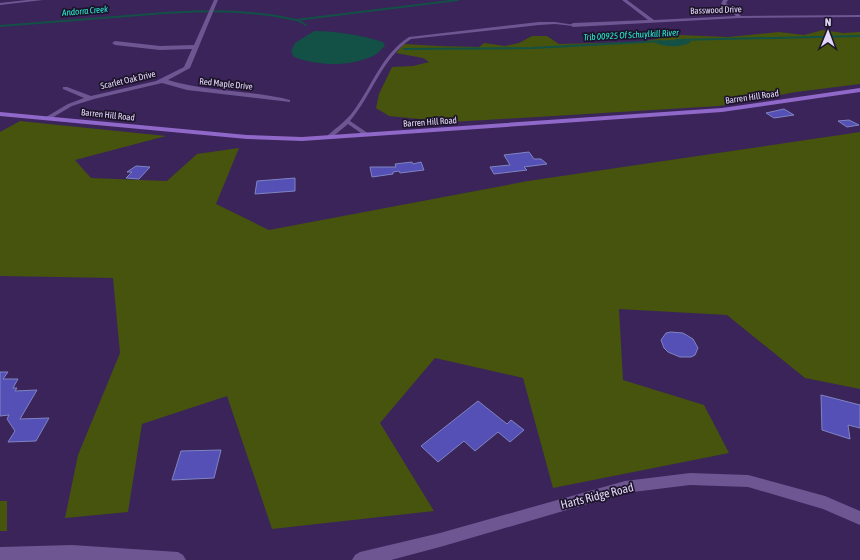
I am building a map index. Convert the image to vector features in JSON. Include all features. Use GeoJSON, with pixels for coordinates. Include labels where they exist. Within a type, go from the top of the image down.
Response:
{"type":"FeatureCollection","features":[{"type":"Feature","properties":{"kind":"street"},"geometry":{"type":"LineString","coordinates":[[0,4],[41,0]]}},
{"type":"Feature","properties":{"kind":"street","name":"Scarlet Oak Drive"},"geometry":{"type":"LineString","coordinates":[[48,118],[70,104],[90,98],[140,88],[163,81],[188,68],[216,0]]}},
{"type":"Feature","properties":{"kind":"street"},"geometry":{"type":"LineString","coordinates":[[624,0],[653,20]]}},
{"type":"Feature","properties":{"kind":"street"},"geometry":{"type":"LineString","coordinates":[[726,0],[723,3],[740,17]]}},
{"type":"Feature","properties":{"kind":"street","name":"Basswood Drive"},"geometry":{"type":"LineString","coordinates":[[573,25],[740,17],[860,16]]}},
{"type":"Feature","properties":{"kind":"street"},"geometry":{"type":"LineString","coordinates":[[115,43],[160,48],[196,47]]}},
{"type":"Feature","properties":{"kind":"street","name":"Red Maple Drive"},"geometry":{"type":"LineString","coordinates":[[163,81],[187,88],[288,100]]}},
{"type":"Feature","properties":{"kind":"street"},"geometry":{"type":"LineString","coordinates":[[65,88],[90,98]]}},
{"type":"Feature","properties":{"kind":"street","name":"Barren Hill Road"},"geometry":{"type":"LineString","coordinates":[[0,114],[247,137],[280,139],[328,138],[722,110],[860,90]]}},
{"type":"Feature","properties":{"kind":"street","name":"Harts Ridge Road"},"geometry":{"type":"LineString","coordinates":[[360,560],[440,540],[625,487],[690,479],[748,481],[825,503],[860,518]]}},
{"type":"Feature","properties":{"kind":"street"},"geometry":{"type":"LineString","coordinates":[[0,555],[72,553],[178,560]]}},
{"type":"Feature","properties":{"kind":"lane"},"geometry":{"type":"LineString","coordinates":[[328,138],[348,122],[374,84],[387,59],[400,42],[410,38],[546,22],[558,22],[573,25]]}},
{"type":"Feature","properties":{"kind":"lane"},"geometry":{"type":"LineString","coordinates":[[348,122],[367,135]]}},
{"type":"Feature","properties":{"kind":"green space"},"geometry":{"type":"Polygon","coordinates":[[[823,30],[843,33],[860,32],[860,84],[796,92],[719,106],[449,122],[389,116],[376,108],[379,94],[392,67],[413,66],[429,62],[423,58],[396,53],[404,44],[479,47],[484,43],[505,46],[519,43],[532,36],[547,36],[559,44],[639,42],[680,35],[728,37],[779,32],[804,35],[823,30]]]}},
{"type":"Feature","properties":{"kind":"green space"},"geometry":{"type":"Polygon","coordinates":[[[20,121],[166,136],[75,160],[91,178],[167,181],[197,154],[239,148],[216,204],[269,230],[528,181],[860,132],[860,389],[805,378],[727,315],[619,309],[623,380],[704,405],[729,453],[553,488],[523,378],[435,358],[380,423],[434,511],[272,529],[227,396],[142,424],[128,512],[65,518],[78,455],[120,353],[113,278],[0,276],[0,132],[20,121]]]}},
{"type":"Feature","properties":{"kind":"green space"},"geometry":{"type":"Polygon","coordinates":[[[0,501],[7,501],[7,531],[0,531],[0,501]]]}},
{"type":"Feature","properties":{"kind":"shaded area"},"geometry":{"type":"Polygon","coordinates":[[[314,31],[357,35],[383,42],[385,46],[373,56],[364,60],[344,64],[323,64],[294,57],[291,51],[295,43],[314,31]]]}},
{"type":"Feature","properties":{"kind":"shaded area"},"geometry":{"type":"Polygon","coordinates":[[[667,40],[691,42],[673,46],[655,43],[667,40]]]}},
{"type":"Feature","properties":{"kind":"building"},"geometry":{"type":"Polygon","coordinates":[[[784,109],[794,115],[774,118],[766,113],[784,109]]]}},
{"type":"Feature","properties":{"kind":"building"},"geometry":{"type":"Polygon","coordinates":[[[849,120],[859,125],[847,127],[838,121],[849,120]]]}},
{"type":"Feature","properties":{"kind":"building"},"geometry":{"type":"Polygon","coordinates":[[[529,152],[534,159],[541,159],[547,164],[524,167],[527,170],[494,174],[490,167],[510,165],[504,155],[529,152]]]}},
{"type":"Feature","properties":{"kind":"building"},"geometry":{"type":"Polygon","coordinates":[[[412,162],[413,164],[421,162],[424,170],[400,173],[399,171],[393,172],[393,174],[372,177],[370,167],[396,167],[395,164],[412,162]]]}},
{"type":"Feature","properties":{"kind":"building"},"geometry":{"type":"Polygon","coordinates":[[[136,166],[150,167],[139,179],[126,178],[132,172],[127,172],[136,166]]]}},
{"type":"Feature","properties":{"kind":"building"},"geometry":{"type":"Polygon","coordinates":[[[295,178],[295,191],[255,194],[257,181],[295,178]]]}},
{"type":"Feature","properties":{"kind":"building"},"geometry":{"type":"Polygon","coordinates":[[[666,333],[683,333],[693,339],[698,348],[695,355],[691,357],[680,357],[668,352],[664,348],[661,340],[666,333]]]}},
{"type":"Feature","properties":{"kind":"building"},"geometry":{"type":"Polygon","coordinates":[[[0,372],[8,372],[3,379],[18,379],[13,388],[17,388],[15,391],[37,390],[20,419],[49,418],[36,441],[8,442],[15,431],[7,419],[9,415],[0,416],[0,372]]]}},
{"type":"Feature","properties":{"kind":"building"},"geometry":{"type":"Polygon","coordinates":[[[821,395],[860,405],[860,428],[848,425],[850,439],[822,430],[821,395]]]}},
{"type":"Feature","properties":{"kind":"building"},"geometry":{"type":"Polygon","coordinates":[[[478,401],[507,424],[511,420],[524,430],[510,442],[498,432],[475,451],[464,441],[438,462],[421,446],[478,401]]]}},
{"type":"Feature","properties":{"kind":"building"},"geometry":{"type":"Polygon","coordinates":[[[221,450],[214,478],[172,480],[181,451],[221,450]]]}},
{"type":"Feature","properties":{"kind":"waterway","name":"Andorra Creek"},"geometry":{"type":"LineString","coordinates":[[0,26],[148,14],[212,11],[254,13],[296,20],[458,0]]}},
{"type":"Feature","properties":{"kind":"waterway","name":"Andorra Creek"},"geometry":{"type":"LineString","coordinates":[[297,20],[306,25]]}},
{"type":"Feature","properties":{"kind":"waterway","name":"Trib 00925 Of Schuylkill River"},"geometry":{"type":"LineString","coordinates":[[676,40],[860,36]]}},
{"type":"Feature","properties":{"kind":"waterway","name":"Trib 00925 Of Schuylkill River"},"geometry":{"type":"LineString","coordinates":[[404,49],[533,48],[662,41]]}}]}
